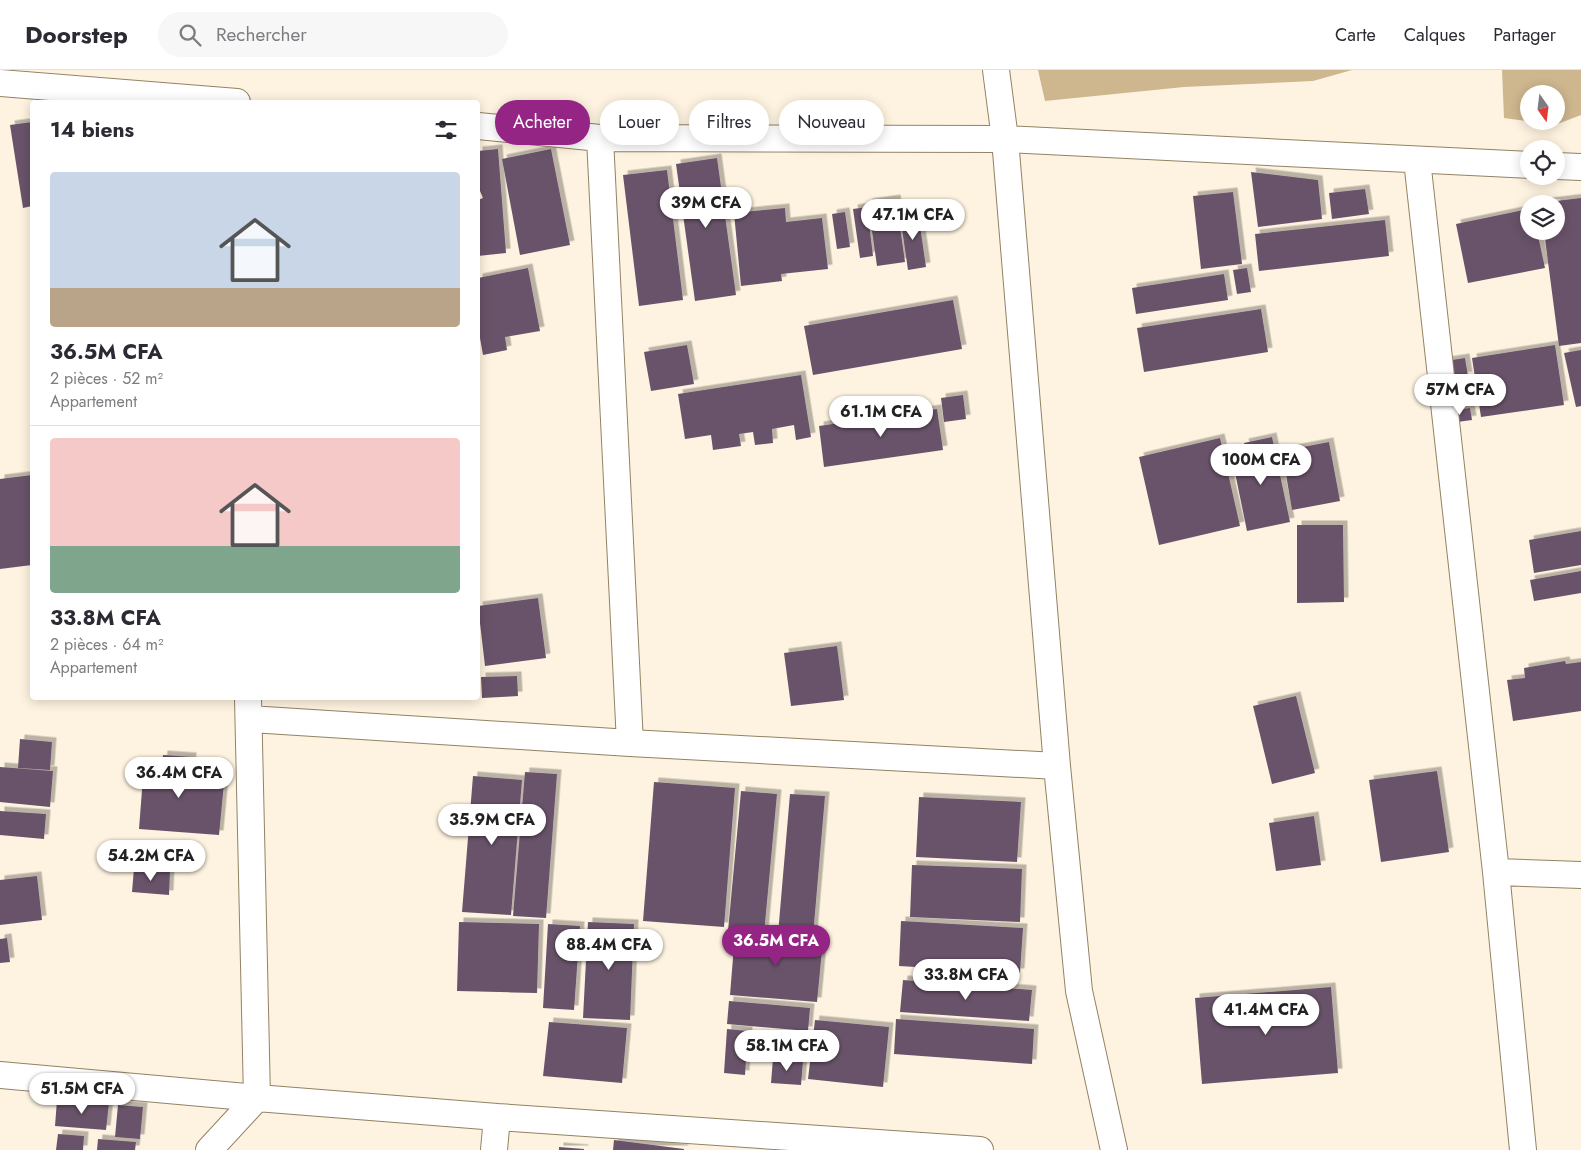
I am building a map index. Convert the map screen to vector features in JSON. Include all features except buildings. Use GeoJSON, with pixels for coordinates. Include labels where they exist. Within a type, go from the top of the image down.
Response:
{"type":"FeatureCollection","features":[{"type":"Feature","properties":{"kind":"street"},"geometry":{"type":"LineString","coordinates":[[996,70],[1005,139],[1079,991],[1114,1150]]}},
{"type":"Feature","properties":{"kind":"street"},"geometry":{"type":"LineString","coordinates":[[0,83],[212,100]]}},
{"type":"Feature","properties":{"kind":"street"},"geometry":{"type":"LineString","coordinates":[[480,126],[600,138]]}},
{"type":"Feature","properties":{"kind":"street"},"geometry":{"type":"LineString","coordinates":[[679,138],[1005,139],[1520,165]]}},
{"type":"Feature","properties":{"kind":"street"},"geometry":{"type":"LineString","coordinates":[[600,145],[630,743]]}},
{"type":"Feature","properties":{"kind":"street"},"geometry":{"type":"LineString","coordinates":[[1417,160],[1496,872],[1523,1150]]}},
{"type":"Feature","properties":{"kind":"street"},"geometry":{"type":"LineString","coordinates":[[1565,166],[1581,167]]}},
{"type":"Feature","properties":{"kind":"street"},"geometry":{"type":"LineString","coordinates":[[209,1150],[257,1098],[248,708],[630,743],[1058,766]]}},
{"type":"Feature","properties":{"kind":"street"},"geometry":{"type":"LineString","coordinates":[[1496,872],[1581,875]]}},
{"type":"Feature","properties":{"kind":"street"},"geometry":{"type":"LineString","coordinates":[[0,1075],[497,1117],[980,1150]]}},
{"type":"Feature","properties":{"kind":"street"},"geometry":{"type":"LineString","coordinates":[[494,1150],[497,1117]]}},
{"type":"Feature","properties":{"kind":"shaded area"},"geometry":{"type":"Polygon","coordinates":[[[1038,70],[1352,70],[1313,81],[1184,87],[1045,101],[1038,70]]]}},
{"type":"Feature","properties":{"kind":"shaded area"},"geometry":{"type":"Polygon","coordinates":[[[1502,70],[1581,70],[1581,115],[1565,121],[1565,85],[1520,85],[1520,120],[1504,118],[1502,70]]]}}]}
